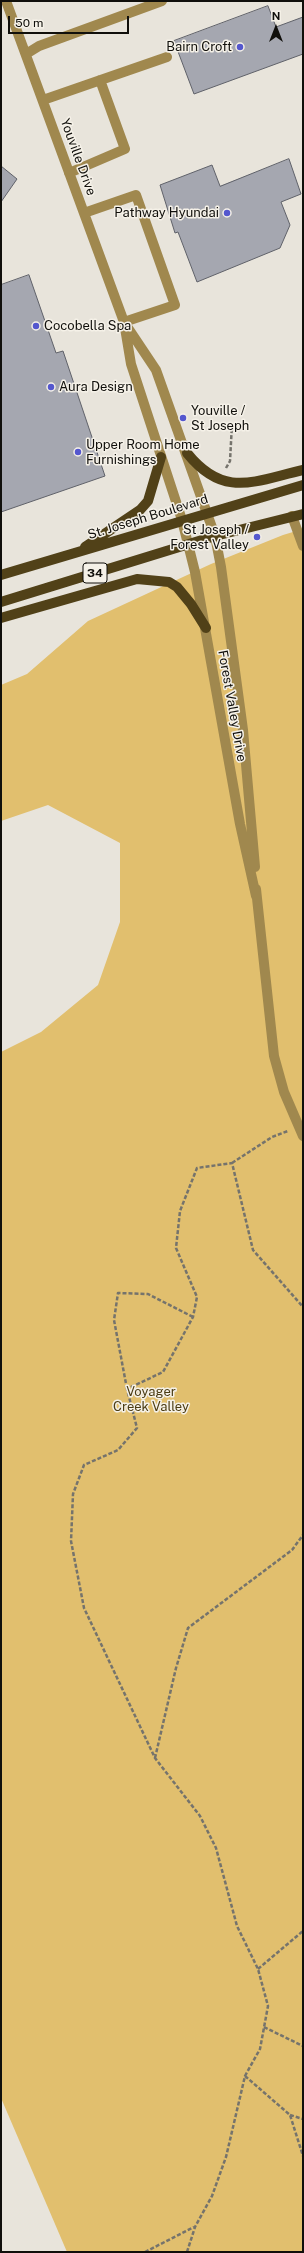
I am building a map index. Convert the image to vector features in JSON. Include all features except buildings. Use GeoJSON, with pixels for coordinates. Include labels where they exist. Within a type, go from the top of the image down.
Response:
{"type":"FeatureCollection","features":[{"type":"Feature","properties":{"kind":"main road"},"geometry":{"type":"LineString","coordinates":[[187,453],[200,468],[228,483],[241,484],[303,470]]}},
{"type":"Feature","properties":{"kind":"main road"},"geometry":{"type":"LineString","coordinates":[[75,553],[140,510],[148,501],[161,457]]}},
{"type":"Feature","properties":{"kind":"main road","name":"St. Joseph Boulevard"},"geometry":{"type":"LineString","coordinates":[[1,575],[207,512],[303,485]]}},
{"type":"Feature","properties":{"kind":"main road","name":"34"},"geometry":{"type":"LineString","coordinates":[[1,602],[215,536],[303,514]]}},
{"type":"Feature","properties":{"kind":"main road"},"geometry":{"type":"LineString","coordinates":[[1,618],[137,579],[169,582],[177,587],[191,604],[206,628]]}},
{"type":"Feature","properties":{"kind":"street","name":"Youville Drive"},"geometry":{"type":"LineString","coordinates":[[6,1],[124,322],[131,364],[182,520]]}},
{"type":"Feature","properties":{"kind":"street"},"geometry":{"type":"LineString","coordinates":[[26,54],[39,46],[162,1]]}},
{"type":"Feature","properties":{"kind":"street"},"geometry":{"type":"LineString","coordinates":[[43,100],[167,57]]}},
{"type":"Feature","properties":{"kind":"street"},"geometry":{"type":"LineString","coordinates":[[69,172],[125,150],[100,80]]}},
{"type":"Feature","properties":{"kind":"street"},"geometry":{"type":"LineString","coordinates":[[84,214],[136,195],[175,305],[124,322]]}},
{"type":"Feature","properties":{"kind":"street","name":"Youville Drive"},"geometry":{"type":"LineString","coordinates":[[124,322],[156,370],[187,453],[215,536]]}},
{"type":"Feature","properties":{"kind":"street"},"geometry":{"type":"LineString","coordinates":[[292,516],[303,546]]}},
{"type":"Feature","properties":{"kind":"street","name":"Forest Valley Drive"},"geometry":{"type":"LineString","coordinates":[[182,520],[206,628],[240,824],[256,896]]}},
{"type":"Feature","properties":{"kind":"street","name":"Forest Valley Drive"},"geometry":{"type":"LineString","coordinates":[[215,536],[221,567],[243,730],[256,896],[274,1056],[284,1092],[301,1132]]}},
{"type":"Feature","properties":{"kind":"path"},"geometry":{"type":"LineString","coordinates":[[224,472],[230,461],[232,424]]}},
{"type":"Feature","properties":{"kind":"path"},"geometry":{"type":"LineString","coordinates":[[127,1389],[163,1372],[193,1317],[197,1297],[176,1248],[180,1210],[197,1168],[232,1163],[272,1137],[301,1132]]}},
{"type":"Feature","properties":{"kind":"path"},"geometry":{"type":"LineString","coordinates":[[232,1163],[253,1250],[303,1307]]}},
{"type":"Feature","properties":{"kind":"path"},"geometry":{"type":"LineString","coordinates":[[187,2252],[195,2227],[212,2196],[226,2157],[245,2076],[260,2049],[268,2006],[258,1969],[237,1926],[216,1848],[200,1816],[155,1758],[84,1608],[71,1541],[73,1494],[84,1465],[118,1450],[137,1428],[127,1389],[114,1320],[118,1293],[148,1294],[193,1317]]}},
{"type":"Feature","properties":{"kind":"path"},"geometry":{"type":"LineString","coordinates":[[155,1758],[176,1668],[188,1628],[292,1550],[303,1535]]}},
{"type":"Feature","properties":{"kind":"path"},"geometry":{"type":"LineString","coordinates":[[258,1969],[303,1931]]}},
{"type":"Feature","properties":{"kind":"path"},"geometry":{"type":"LineString","coordinates":[[264,2026],[303,2046]]}},
{"type":"Feature","properties":{"kind":"path"},"geometry":{"type":"LineString","coordinates":[[245,2076],[290,2115],[303,2119]]}},
{"type":"Feature","properties":{"kind":"path"},"geometry":{"type":"LineString","coordinates":[[290,2115],[303,2156]]}},
{"type":"Feature","properties":{"kind":"path"},"geometry":{"type":"LineString","coordinates":[[145,2252],[195,2227]]}},
{"type":"Feature","properties":{"kind":"green space","name":"Voyager Creek Valley"},"geometry":{"type":"Polygon","coordinates":[[[303,529],[303,2252],[67,2252],[1,2098],[1,1052],[41,1032],[98,985],[120,922],[120,843],[48,805],[1,821],[1,685],[27,674],[88,621],[211,564],[283,535],[303,529]]]}},
{"type":"Feature","properties":{"kind":"place","name":"Bairn Croft"},"geometry":{"type":"Point","coordinates":[240,47]}},
{"type":"Feature","properties":{"kind":"place","name":"Pathway Hyundai"},"geometry":{"type":"Point","coordinates":[227,213]}},
{"type":"Feature","properties":{"kind":"place","name":"Cocobella Spa"},"geometry":{"type":"Point","coordinates":[36,326]}},
{"type":"Feature","properties":{"kind":"place","name":"Aura Design"},"geometry":{"type":"Point","coordinates":[51,387]}},
{"type":"Feature","properties":{"kind":"place","name":"Youville / St Joseph"},"geometry":{"type":"Point","coordinates":[183,418]}},
{"type":"Feature","properties":{"kind":"place","name":"Upper Room Home Furnishings"},"geometry":{"type":"Point","coordinates":[78,452]}},
{"type":"Feature","properties":{"kind":"place","name":"St Joseph / Forest Valley"},"geometry":{"type":"Point","coordinates":[257,537]}}]}
